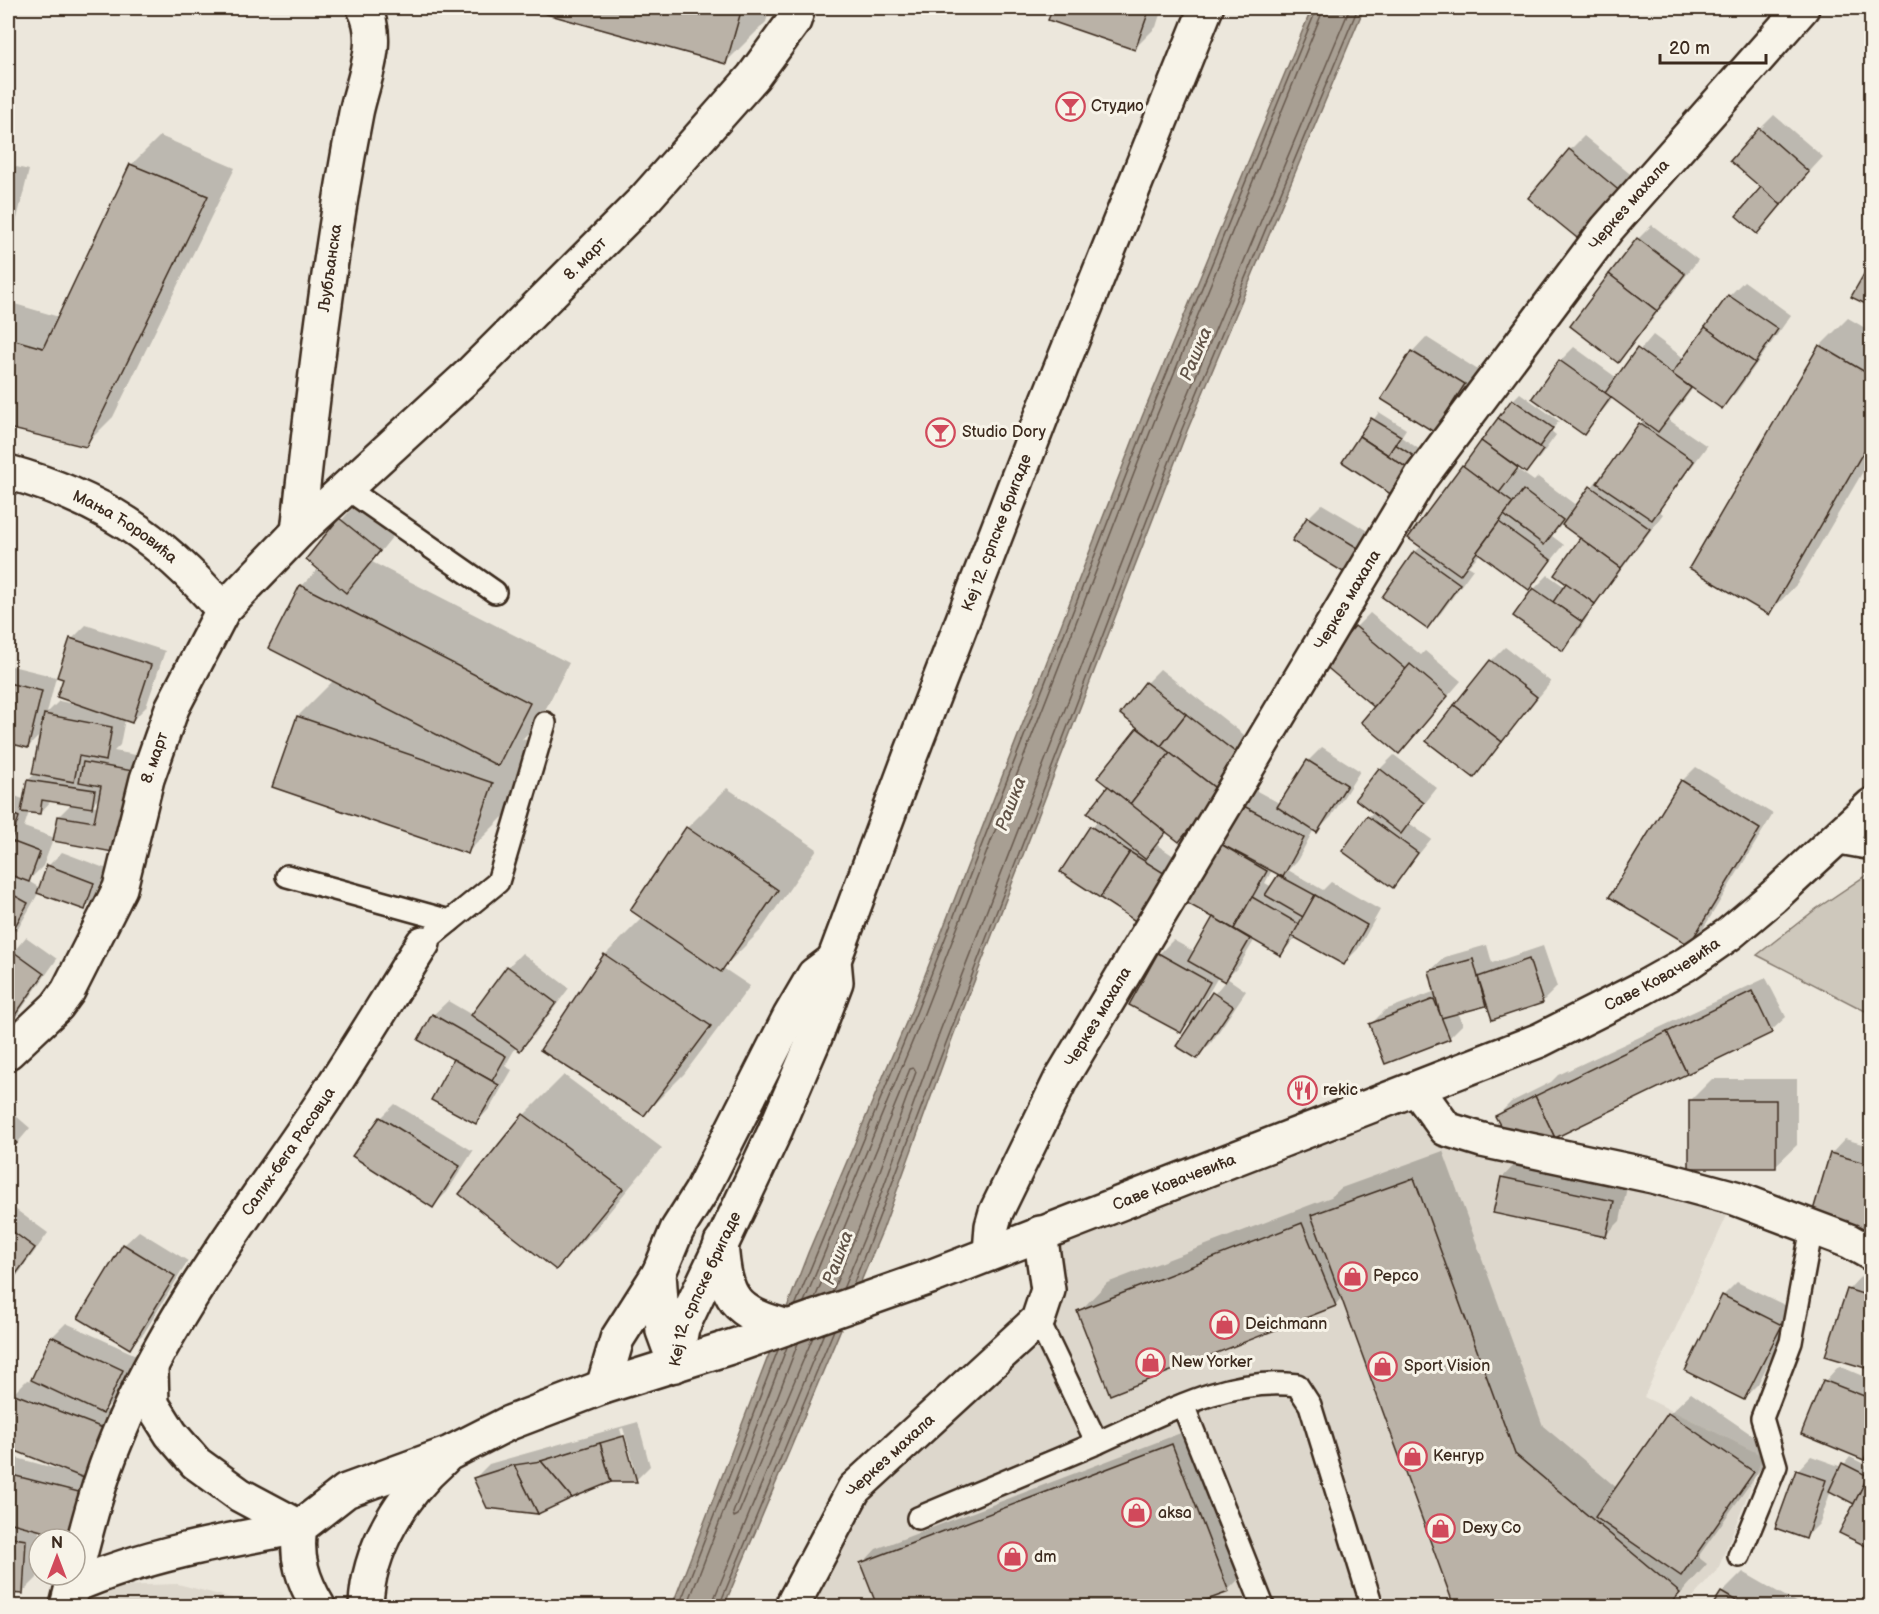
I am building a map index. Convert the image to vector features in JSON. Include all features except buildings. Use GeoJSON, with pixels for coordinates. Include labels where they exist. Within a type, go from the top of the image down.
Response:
{"type":"FeatureCollection","features":[{"type":"Feature","properties":{"kind":"street","name":"Љубљанска"},"geometry":{"type":"LineString","coordinates":[[298,532],[332,248],[357,109],[369,60],[372,35],[370,19],[364,8]]}},
{"type":"Feature","properties":{"kind":"street","name":"8. март"},"geometry":{"type":"LineString","coordinates":[[8,1052],[68,991],[120,888],[147,779],[172,708],[223,610],[298,532],[469,375],[644,200],[753,77],[794,21],[798,8]]}},
{"type":"Feature","properties":{"kind":"street","name":"Кеј 12. српске бригаде"},"geometry":{"type":"LineString","coordinates":[[675,1365],[682,1328],[774,1133],[816,1035],[836,982],[834,960],[911,754],[1048,399],[1206,8]]}},
{"type":"Feature","properties":{"kind":"street","name":"Черкез махала"},"geometry":{"type":"LineString","coordinates":[[990,1253],[992,1226],[996,1212],[1061,1079],[1421,477],[1607,229],[1802,8]]}},
{"type":"Feature","properties":{"kind":"street","name":"Мања Ћоровића"},"geometry":{"type":"LineString","coordinates":[[8,472],[64,490],[136,527],[194,576],[223,610]]}},
{"type":"Feature","properties":{"kind":"street","name":"Саве Ковачевића"},"geometry":{"type":"LineString","coordinates":[[450,1453],[509,1423],[603,1387],[740,1344],[933,1276],[1418,1089],[1550,1035],[1686,963],[1764,905],[1872,805]]}},
{"type":"Feature","properties":{"kind":"street","name":"Салих-бега Расовца"},"geometry":{"type":"LineString","coordinates":[[70,1596],[99,1487],[119,1432],[150,1370],[197,1284],[317,1111],[423,943]]}},
{"type":"Feature","properties":{"kind":"street","name":"Кеј 12. српске бригаде"},"geometry":{"type":"LineString","coordinates":[[675,1365],[663,1331],[659,1274],[677,1230],[701,1192],[790,1016],[814,975],[834,960]]}},
{"type":"Feature","properties":{"kind":"street"},"geometry":{"type":"LineString","coordinates":[[1418,1089],[1446,1129],[1482,1140],[1653,1176],[1734,1198],[1849,1241],[1872,1254]]}},
{"type":"Feature","properties":{"kind":"street","name":"Черкез махала"},"geometry":{"type":"LineString","coordinates":[[792,1606],[854,1489],[1038,1320],[1048,1290],[1040,1233]]}},
{"type":"Feature","properties":{"kind":"street"},"geometry":{"type":"LineString","coordinates":[[721,1243],[728,1289],[737,1302],[754,1315],[789,1327]]}},
{"type":"Feature","properties":{"kind":"street"},"geometry":{"type":"LineString","coordinates":[[603,1387],[617,1339],[659,1274]]}},
{"type":"Feature","properties":{"kind":"street"},"geometry":{"type":"LineString","coordinates":[[150,1370],[152,1404],[171,1434],[196,1463],[240,1495],[300,1527]]}},
{"type":"Feature","properties":{"kind":"street"},"geometry":{"type":"LineString","coordinates":[[70,1596],[94,1577],[201,1546],[300,1527],[332,1500],[354,1487],[450,1453]]}},
{"type":"Feature","properties":{"kind":"street"},"geometry":{"type":"LineString","coordinates":[[366,1606],[370,1578],[378,1550],[403,1501],[423,1476],[450,1453]]}},
{"type":"Feature","properties":{"kind":"street"},"geometry":{"type":"LineString","coordinates":[[300,1527],[296,1548],[306,1585],[318,1606]]}},
{"type":"Feature","properties":{"kind":"lane"},"geometry":{"type":"LineString","coordinates":[[346,488],[495,592]]}},
{"type":"Feature","properties":{"kind":"lane","name":"Салих-бега Расовца"},"geometry":{"type":"LineString","coordinates":[[423,943],[498,882],[545,723]]}},
{"type":"Feature","properties":{"kind":"lane"},"geometry":{"type":"LineString","coordinates":[[1833,842],[1872,849]]}},
{"type":"Feature","properties":{"kind":"lane"},"geometry":{"type":"LineString","coordinates":[[286,876],[450,921]]}},
{"type":"Feature","properties":{"kind":"lane"},"geometry":{"type":"LineString","coordinates":[[1739,1556],[1776,1466],[1762,1418],[1791,1342],[1812,1227]]}},
{"type":"Feature","properties":{"kind":"lane"},"geometry":{"type":"LineString","coordinates":[[1038,1320],[1097,1443]]}},
{"type":"Feature","properties":{"kind":"lane"},"geometry":{"type":"LineString","coordinates":[[918,1518],[1183,1405],[1228,1389],[1271,1382],[1298,1385],[1310,1405],[1372,1606]]}},
{"type":"Feature","properties":{"kind":"lane"},"geometry":{"type":"LineString","coordinates":[[1183,1405],[1263,1606]]}},
{"type":"Feature","properties":{"kind":"shaded area"},"geometry":{"type":"Polygon","coordinates":[[[1871,872],[1871,1014],[1757,955],[1816,909],[1871,872]]]}},
{"type":"Feature","properties":{"kind":"shaded area"},"geometry":{"type":"Polygon","coordinates":[[[1417,1089],[1446,1129],[1735,1198],[1644,1397],[1763,1456],[1718,1569],[1685,1606],[792,1606],[854,1489],[1038,1320],[1040,1233],[1417,1089]]]}},
{"type":"Feature","properties":{"kind":"shaded area"},"geometry":{"type":"Polygon","coordinates":[[[178,1584],[231,1598],[248,1606],[89,1606],[117,1586],[178,1584]]]}},
{"type":"Feature","properties":{"kind":"water","name":"Рашка"},"geometry":{"type":"Polygon","coordinates":[[[1312,8],[1364,8],[1187,431],[953,1036],[883,1229],[724,1606],[672,1606],[808,1253],[911,1011],[1142,417],[1312,8]]]}},
{"type":"Feature","properties":{"kind":"place","name":"Студио"},"geometry":{"type":"Point","coordinates":[1070,106]}},
{"type":"Feature","properties":{"kind":"place","name":"Studio Dory"},"geometry":{"type":"Point","coordinates":[941,432]}},
{"type":"Feature","properties":{"kind":"place","name":"rekic"},"geometry":{"type":"Point","coordinates":[1302,1090]}},
{"type":"Feature","properties":{"kind":"place","name":"Pepco"},"geometry":{"type":"Point","coordinates":[1352,1276]}},
{"type":"Feature","properties":{"kind":"place","name":"Deichmann"},"geometry":{"type":"Point","coordinates":[1224,1324]}},
{"type":"Feature","properties":{"kind":"place","name":"New Yorker"},"geometry":{"type":"Point","coordinates":[1150,1362]}},
{"type":"Feature","properties":{"kind":"place","name":"Sport Vision"},"geometry":{"type":"Point","coordinates":[1383,1366]}},
{"type":"Feature","properties":{"kind":"place","name":"Кенгур"},"geometry":{"type":"Point","coordinates":[1412,1456]}},
{"type":"Feature","properties":{"kind":"place","name":"aksa"},"geometry":{"type":"Point","coordinates":[1137,1513]}},
{"type":"Feature","properties":{"kind":"place","name":"Dexy Co"},"geometry":{"type":"Point","coordinates":[1441,1528]}},
{"type":"Feature","properties":{"kind":"place","name":"dm"},"geometry":{"type":"Point","coordinates":[1013,1557]}}]}
